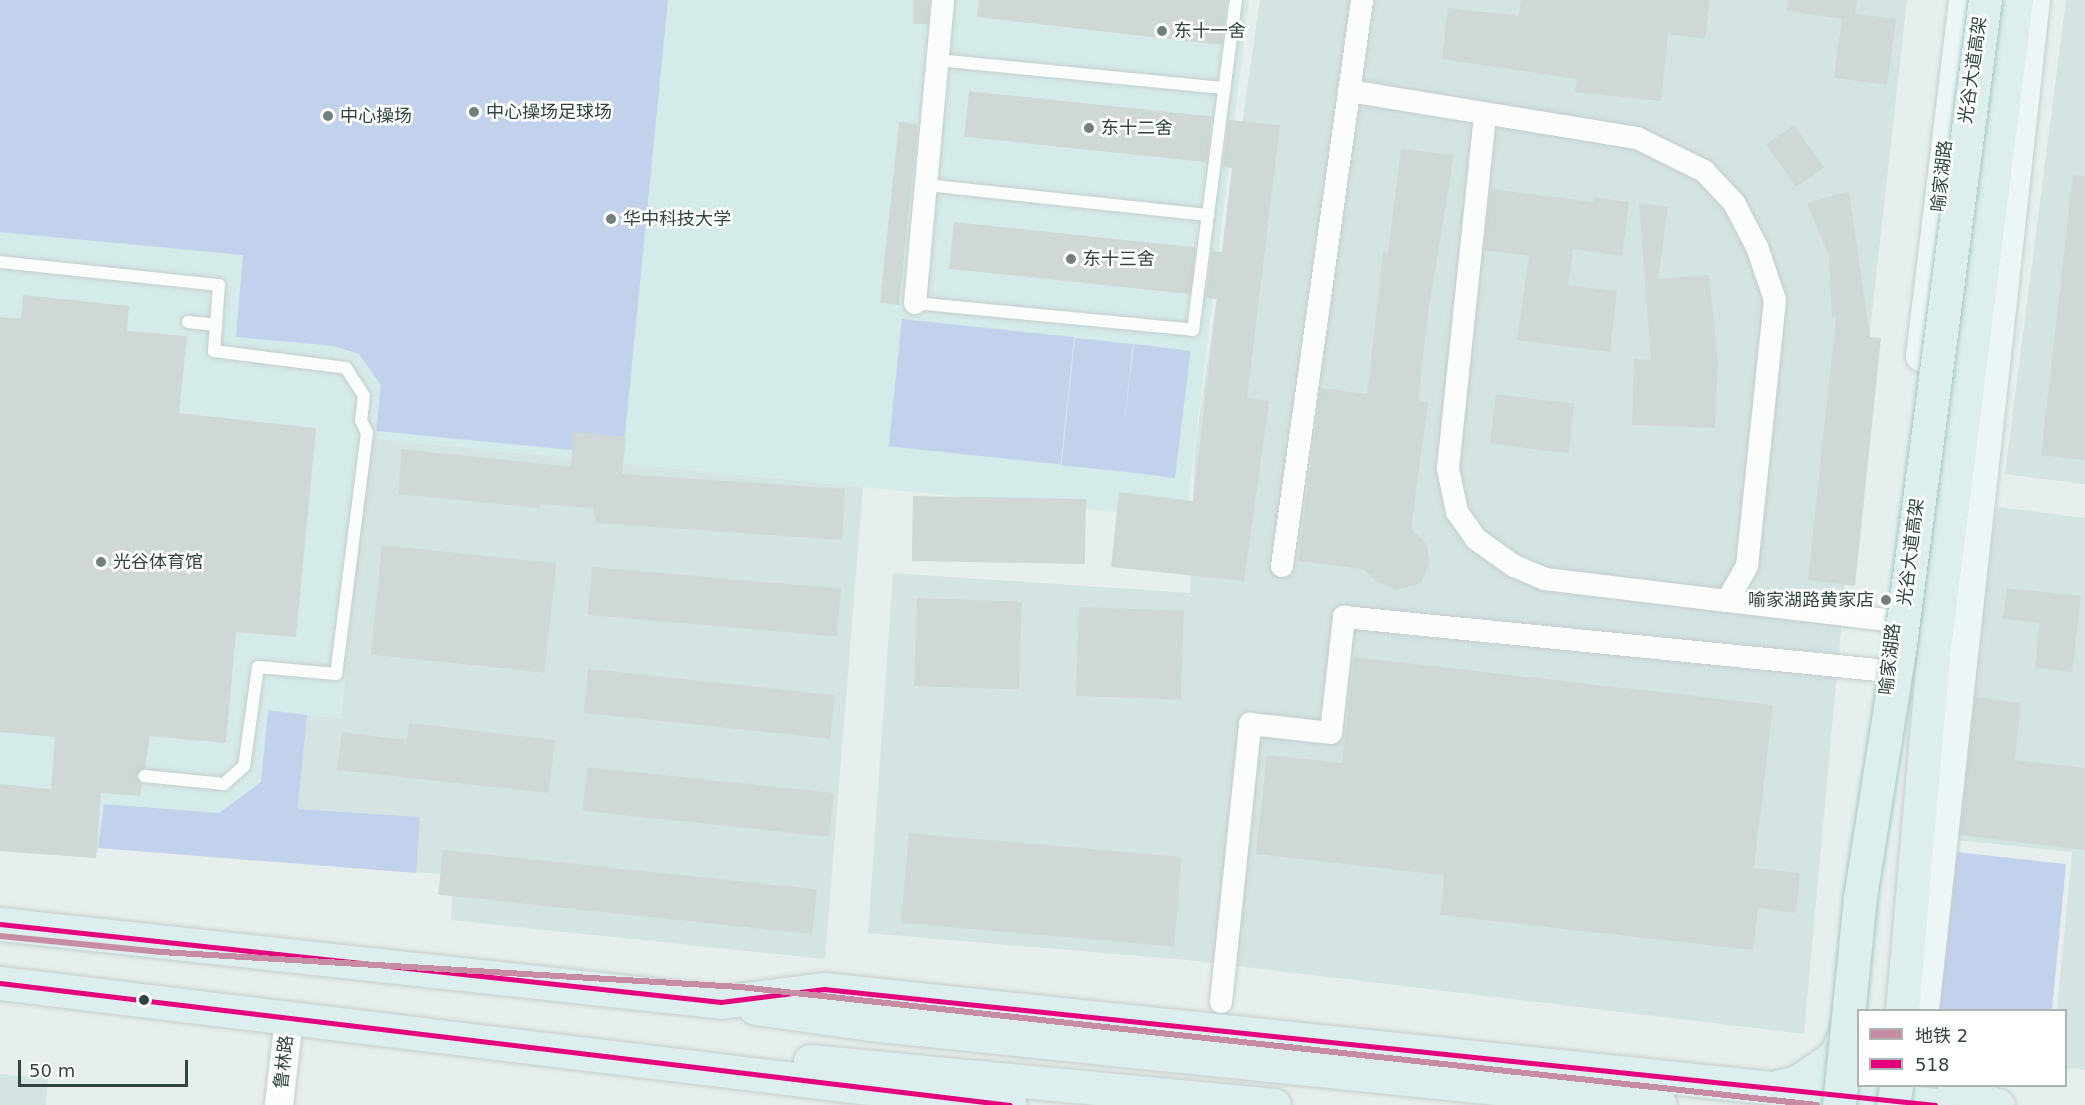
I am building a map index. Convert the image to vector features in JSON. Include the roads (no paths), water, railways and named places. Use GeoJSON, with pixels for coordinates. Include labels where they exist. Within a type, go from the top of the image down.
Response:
{"type":"FeatureCollection","features":[{"type":"Feature","properties":{"kind":"highway","name":"光谷大道高架"},"geometry":{"type":"LineString","coordinates":[[1840,1098],[1860,897],[1899,652],[1985,0]]}},
{"type":"Feature","properties":{"kind":"highway","name":"光谷大道高架"},"geometry":{"type":"LineString","coordinates":[[1902,1009],[1933,655],[2016,0]]}},
{"type":"Feature","properties":{"kind":"highway"},"geometry":{"type":"LineString","coordinates":[[0,924],[721,1002],[869,1024],[1660,1105]]}},
{"type":"Feature","properties":{"kind":"highway"},"geometry":{"type":"LineString","coordinates":[[0,983],[1010,1105]]}},
{"type":"Feature","properties":{"kind":"highway"},"geometry":{"type":"LineString","coordinates":[[721,1002],[824,989],[1840,1098],[1907,1097]]}},
{"type":"Feature","properties":{"kind":"highway"},"geometry":{"type":"LineString","coordinates":[[1769,1089],[1816,1071],[1834,1057],[1850,1026]]}},
{"type":"Feature","properties":{"kind":"highway"},"geometry":{"type":"LineString","coordinates":[[711,1069],[818,1061],[1274,1105]]}},
{"type":"Feature","properties":{"kind":"highway"},"geometry":{"type":"LineString","coordinates":[[1955,1087],[1998,1105]]}},
{"type":"Feature","properties":{"kind":"main road","name":"喻家湖路"},"geometry":{"type":"LineString","coordinates":[[1840,1098],[1965,0]]}},
{"type":"Feature","properties":{"kind":"main road"},"geometry":{"type":"LineString","coordinates":[[1923,1009],[2034,0]]}},
{"type":"Feature","properties":{"kind":"street"},"geometry":{"type":"LineString","coordinates":[[915,303],[943,0]]}},
{"type":"Feature","properties":{"kind":"street"},"geometry":{"type":"LineString","coordinates":[[1282,566],[1362,0]]}},
{"type":"Feature","properties":{"kind":"street"},"geometry":{"type":"LineString","coordinates":[[1349,91],[1637,138],[1704,171],[1734,203],[1757,247],[1775,300],[1747,566],[1727,601]]}},
{"type":"Feature","properties":{"kind":"street"},"geometry":{"type":"LineString","coordinates":[[1485,114],[1448,468],[1457,512],[1476,538],[1514,566],[1545,579],[1894,621]]}},
{"type":"Feature","properties":{"kind":"street"},"geometry":{"type":"LineString","coordinates":[[1221,1002],[1250,724],[1331,733],[1344,617],[1888,671]]}},
{"type":"Feature","properties":{"kind":"street","name":"鲁林路"},"geometry":{"type":"LineString","coordinates":[[279,1105],[289,1018]]}},
{"type":"Feature","properties":{"kind":"lane"},"geometry":{"type":"LineString","coordinates":[[915,303],[1193,330],[1236,0]]}},
{"type":"Feature","properties":{"kind":"lane"},"geometry":{"type":"LineString","coordinates":[[938,60],[1224,88]]}},
{"type":"Feature","properties":{"kind":"lane"},"geometry":{"type":"LineString","coordinates":[[926,184],[1208,214]]}},
{"type":"Feature","properties":{"kind":"lane"},"geometry":{"type":"LineString","coordinates":[[0,262],[219,285],[213,351],[346,368],[364,396],[361,421],[367,433],[336,674],[258,667],[244,766],[224,784],[144,776]]}},
{"type":"Feature","properties":{"kind":"lane"},"geometry":{"type":"LineString","coordinates":[[188,322],[216,325]]}},
{"type":"Feature","properties":{"kind":"metro line","name":"2"},"geometry":{"type":"LineString","coordinates":[[0,936],[161,952],[740,987],[1817,1105]]}},
{"type":"Feature","properties":{"kind":"place","name":"东十一舍"},"geometry":{"type":"Point","coordinates":[1162,31]}},
{"type":"Feature","properties":{"kind":"place","name":"中心操场足球场"},"geometry":{"type":"Point","coordinates":[474,112]}},
{"type":"Feature","properties":{"kind":"place","name":"中心操场"},"geometry":{"type":"Point","coordinates":[328,116]}},
{"type":"Feature","properties":{"kind":"place","name":"东十二舍"},"geometry":{"type":"Point","coordinates":[1089,128]}},
{"type":"Feature","properties":{"kind":"place","name":"华中科技大学"},"geometry":{"type":"Point","coordinates":[611,219]}},
{"type":"Feature","properties":{"kind":"place","name":"东十三舍"},"geometry":{"type":"Point","coordinates":[1071,259]}},
{"type":"Feature","properties":{"kind":"place","name":"光谷体育馆"},"geometry":{"type":"Point","coordinates":[101,562]}},
{"type":"Feature","properties":{"kind":"place","name":"喻家湖路黄家店"},"geometry":{"type":"Point","coordinates":[1886,600]}}]}
